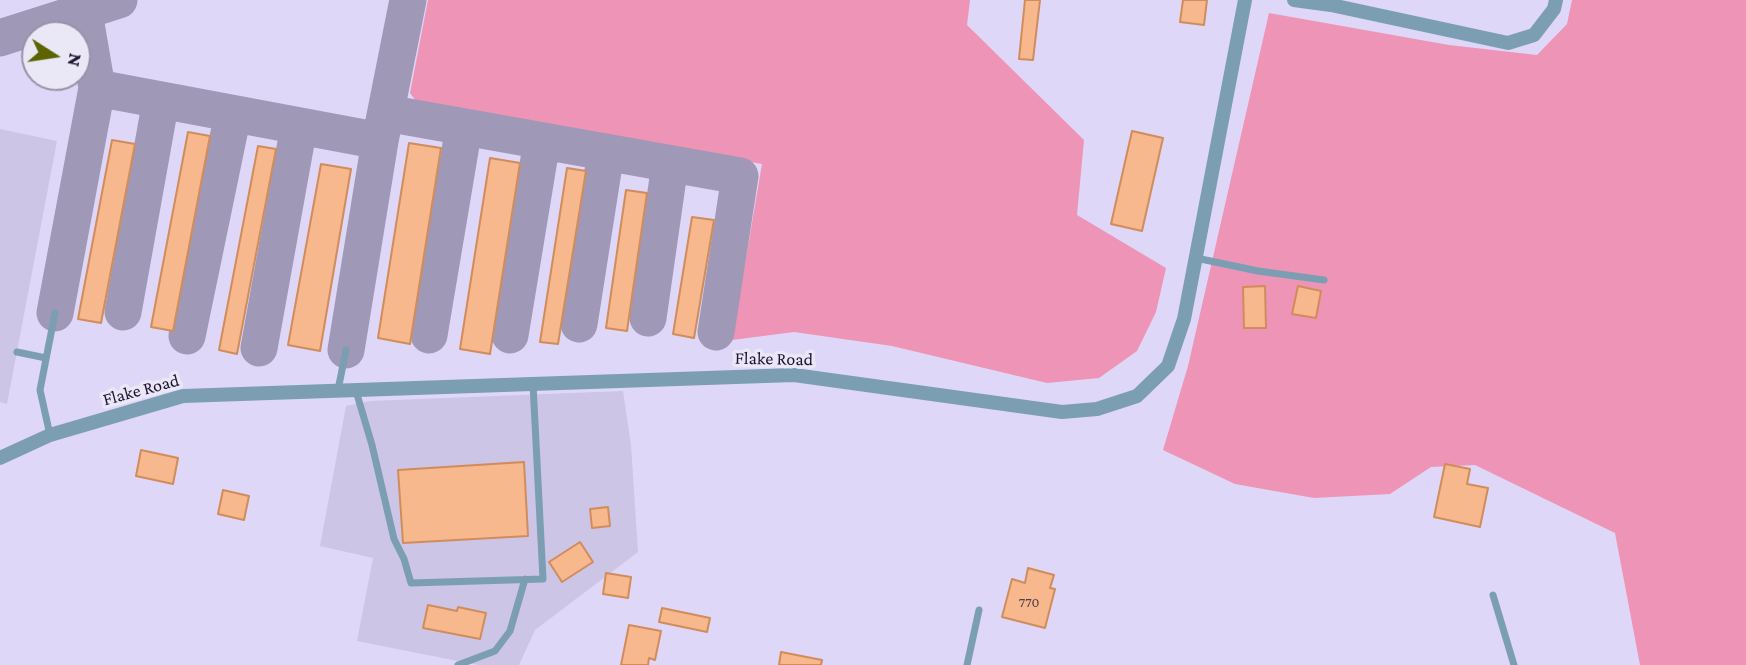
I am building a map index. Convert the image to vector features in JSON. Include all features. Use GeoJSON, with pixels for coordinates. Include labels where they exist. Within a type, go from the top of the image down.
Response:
{"type":"FeatureCollection","features":[{"type":"Feature","properties":{"kind":"street","name":"Flake Road"},"geometry":{"type":"LineString","coordinates":[[0,457],[50,435],[183,396],[794,375],[1062,412],[1097,409],[1137,396],[1168,366],[1184,319],[1245,0]]}},
{"type":"Feature","properties":{"kind":"street"},"geometry":{"type":"LineString","coordinates":[[1294,0],[1331,5],[1508,43],[1534,35],[1553,9],[1556,0]]}},
{"type":"Feature","properties":{"kind":"lane"},"geometry":{"type":"LineString","coordinates":[[1196,258],[1258,271],[1324,279]]}},
{"type":"Feature","properties":{"kind":"lane"},"geometry":{"type":"LineString","coordinates":[[50,435],[40,390],[55,313]]}},
{"type":"Feature","properties":{"kind":"lane"},"geometry":{"type":"LineString","coordinates":[[338,390],[346,350]]}},
{"type":"Feature","properties":{"kind":"lane"},"geometry":{"type":"LineString","coordinates":[[17,352],[46,358]]}},
{"type":"Feature","properties":{"kind":"lane"},"geometry":{"type":"LineString","coordinates":[[355,390],[372,445],[394,539],[404,559],[411,583],[544,579],[533,384]]}},
{"type":"Feature","properties":{"kind":"lane"},"geometry":{"type":"LineString","coordinates":[[458,665],[495,651],[509,631],[525,579]]}},
{"type":"Feature","properties":{"kind":"lane"},"geometry":{"type":"LineString","coordinates":[[1493,595],[1514,665]]}},
{"type":"Feature","properties":{"kind":"lane"},"geometry":{"type":"LineString","coordinates":[[967,665],[979,610]]}},
{"type":"Feature","properties":{"kind":"shaded area"},"geometry":{"type":"Polygon","coordinates":[[[428,0],[970,0],[967,25],[1084,140],[1077,215],[1166,268],[1156,312],[1137,351],[1099,378],[1047,383],[892,346],[794,332],[732,340],[762,164],[419,105],[410,93],[428,0]]]}},
{"type":"Feature","properties":{"kind":"shaded area"},"geometry":{"type":"Polygon","coordinates":[[[1572,0],[1746,0],[1746,665],[1640,665],[1615,533],[1475,465],[1431,467],[1390,494],[1314,498],[1235,484],[1163,450],[1188,366],[1269,13],[1449,45],[1537,55],[1567,24],[1572,0]]]}},
{"type":"Feature","properties":{"kind":"shaded area"},"geometry":{"type":"Polygon","coordinates":[[[0,129],[57,141],[7,404],[0,402],[0,129]]]}},
{"type":"Feature","properties":{"kind":"shaded area"},"geometry":{"type":"Polygon","coordinates":[[[623,391],[631,445],[638,552],[535,630],[519,665],[478,665],[357,641],[373,558],[320,546],[346,406],[370,401],[623,391]]]}},
{"type":"Feature","properties":{"kind":"building"},"geometry":{"type":"Polygon","coordinates":[[[1025,0],[1040,0],[1033,60],[1019,59],[1025,0]]]}},
{"type":"Feature","properties":{"kind":"building"},"geometry":{"type":"Polygon","coordinates":[[[1183,0],[1207,0],[1204,25],[1180,22],[1183,0]]]}},
{"type":"Feature","properties":{"kind":"building"},"geometry":{"type":"Polygon","coordinates":[[[1132,131],[1163,138],[1142,231],[1111,224],[1132,131]]]}},
{"type":"Feature","properties":{"kind":"building"},"geometry":{"type":"Polygon","coordinates":[[[188,132],[210,136],[173,331],[151,327],[188,132]]]}},
{"type":"Feature","properties":{"kind":"building"},"geometry":{"type":"Polygon","coordinates":[[[112,140],[135,144],[101,323],[78,319],[112,140]]]}},
{"type":"Feature","properties":{"kind":"building"},"geometry":{"type":"Polygon","coordinates":[[[409,143],[441,148],[410,344],[378,338],[409,143]]]}},
{"type":"Feature","properties":{"kind":"building"},"geometry":{"type":"Polygon","coordinates":[[[258,146],[276,149],[237,354],[219,350],[258,146]]]}},
{"type":"Feature","properties":{"kind":"building"},"geometry":{"type":"Polygon","coordinates":[[[490,158],[520,163],[490,354],[460,349],[490,158]]]}},
{"type":"Feature","properties":{"kind":"building"},"geometry":{"type":"Polygon","coordinates":[[[321,164],[351,169],[320,351],[288,345],[321,164]]]}},
{"type":"Feature","properties":{"kind":"building"},"geometry":{"type":"Polygon","coordinates":[[[567,168],[586,171],[558,344],[540,342],[567,168]]]}},
{"type":"Feature","properties":{"kind":"building"},"geometry":{"type":"Polygon","coordinates":[[[626,190],[647,193],[627,331],[606,328],[626,190]]]}},
{"type":"Feature","properties":{"kind":"building"},"geometry":{"type":"Polygon","coordinates":[[[692,217],[714,220],[694,338],[673,334],[692,217]]]}},
{"type":"Feature","properties":{"kind":"building"},"geometry":{"type":"Polygon","coordinates":[[[1265,286],[1266,328],[1244,328],[1243,287],[1265,286]]]}},
{"type":"Feature","properties":{"kind":"building"},"geometry":{"type":"Polygon","coordinates":[[[1298,286],[1321,291],[1316,318],[1292,314],[1298,286]]]}},
{"type":"Feature","properties":{"kind":"building"},"geometry":{"type":"Polygon","coordinates":[[[141,450],[178,458],[173,484],[136,476],[141,450]]]}},
{"type":"Feature","properties":{"kind":"building"},"geometry":{"type":"Polygon","coordinates":[[[524,462],[528,536],[403,543],[398,470],[524,462]]]}},
{"type":"Feature","properties":{"kind":"building"},"geometry":{"type":"Polygon","coordinates":[[[1445,464],[1470,469],[1467,484],[1488,488],[1480,527],[1434,517],[1445,464]]]}},
{"type":"Feature","properties":{"kind":"building"},"geometry":{"type":"Polygon","coordinates":[[[223,490],[249,496],[244,520],[218,514],[223,490]]]}},
{"type":"Feature","properties":{"kind":"building"},"geometry":{"type":"Polygon","coordinates":[[[608,507],[610,526],[592,528],[590,509],[608,507]]]}},
{"type":"Feature","properties":{"kind":"building"},"geometry":{"type":"Polygon","coordinates":[[[580,542],[593,562],[562,582],[549,562],[580,542]]]}},
{"type":"Feature","properties":{"kind":"building"},"geometry":{"type":"Polygon","coordinates":[[[1028,568],[1054,575],[1050,588],[1055,589],[1045,628],[1002,617],[1012,579],[1025,583],[1028,568]]]}},
{"type":"Feature","properties":{"kind":"building"},"geometry":{"type":"Polygon","coordinates":[[[606,573],[631,577],[628,598],[603,594],[606,573]]]}},
{"type":"Feature","properties":{"kind":"building"},"geometry":{"type":"Polygon","coordinates":[[[428,605],[457,611],[458,607],[486,613],[480,639],[423,628],[428,605]]]}},
{"type":"Feature","properties":{"kind":"building"},"geometry":{"type":"Polygon","coordinates":[[[662,608],[710,618],[707,632],[659,622],[662,608]]]}},
{"type":"Feature","properties":{"kind":"building"},"geometry":{"type":"Polygon","coordinates":[[[629,625],[661,631],[655,660],[649,658],[648,665],[621,665],[629,625]]]}},
{"type":"Feature","properties":{"kind":"building"},"geometry":{"type":"Polygon","coordinates":[[[781,652],[822,660],[821,665],[779,665],[781,652]]]}},
{"type":"Feature","properties":{"kind":"taxiway"},"geometry":{"type":"LineString","coordinates":[[0,38],[119,0]]}},
{"type":"Feature","properties":{"kind":"taxiway"},"geometry":{"type":"LineString","coordinates":[[346,350],[380,141],[408,0]]}},
{"type":"Feature","properties":{"kind":"taxiway"},"geometry":{"type":"LineString","coordinates":[[55,313],[97,88],[84,12]]}},
{"type":"Feature","properties":{"kind":"taxiway"},"geometry":{"type":"LineString","coordinates":[[97,88],[380,141]]}},
{"type":"Feature","properties":{"kind":"taxiway"},"geometry":{"type":"LineString","coordinates":[[123,312],[161,100]]}},
{"type":"Feature","properties":{"kind":"taxiway"},"geometry":{"type":"LineString","coordinates":[[386,113],[740,176],[716,332]]}},
{"type":"Feature","properties":{"kind":"taxiway"},"geometry":{"type":"LineString","coordinates":[[187,336],[233,114]]}},
{"type":"Feature","properties":{"kind":"taxiway"},"geometry":{"type":"LineString","coordinates":[[259,348],[299,126]]}},
{"type":"Feature","properties":{"kind":"taxiway"},"geometry":{"type":"LineString","coordinates":[[429,335],[464,127]]}},
{"type":"Feature","properties":{"kind":"taxiway"},"geometry":{"type":"LineString","coordinates":[[510,335],[542,141]]}},
{"type":"Feature","properties":{"kind":"taxiway"},"geometry":{"type":"LineString","coordinates":[[579,324],[606,152]]}},
{"type":"Feature","properties":{"kind":"taxiway"},"geometry":{"type":"LineString","coordinates":[[648,318],[670,164]]}}]}
